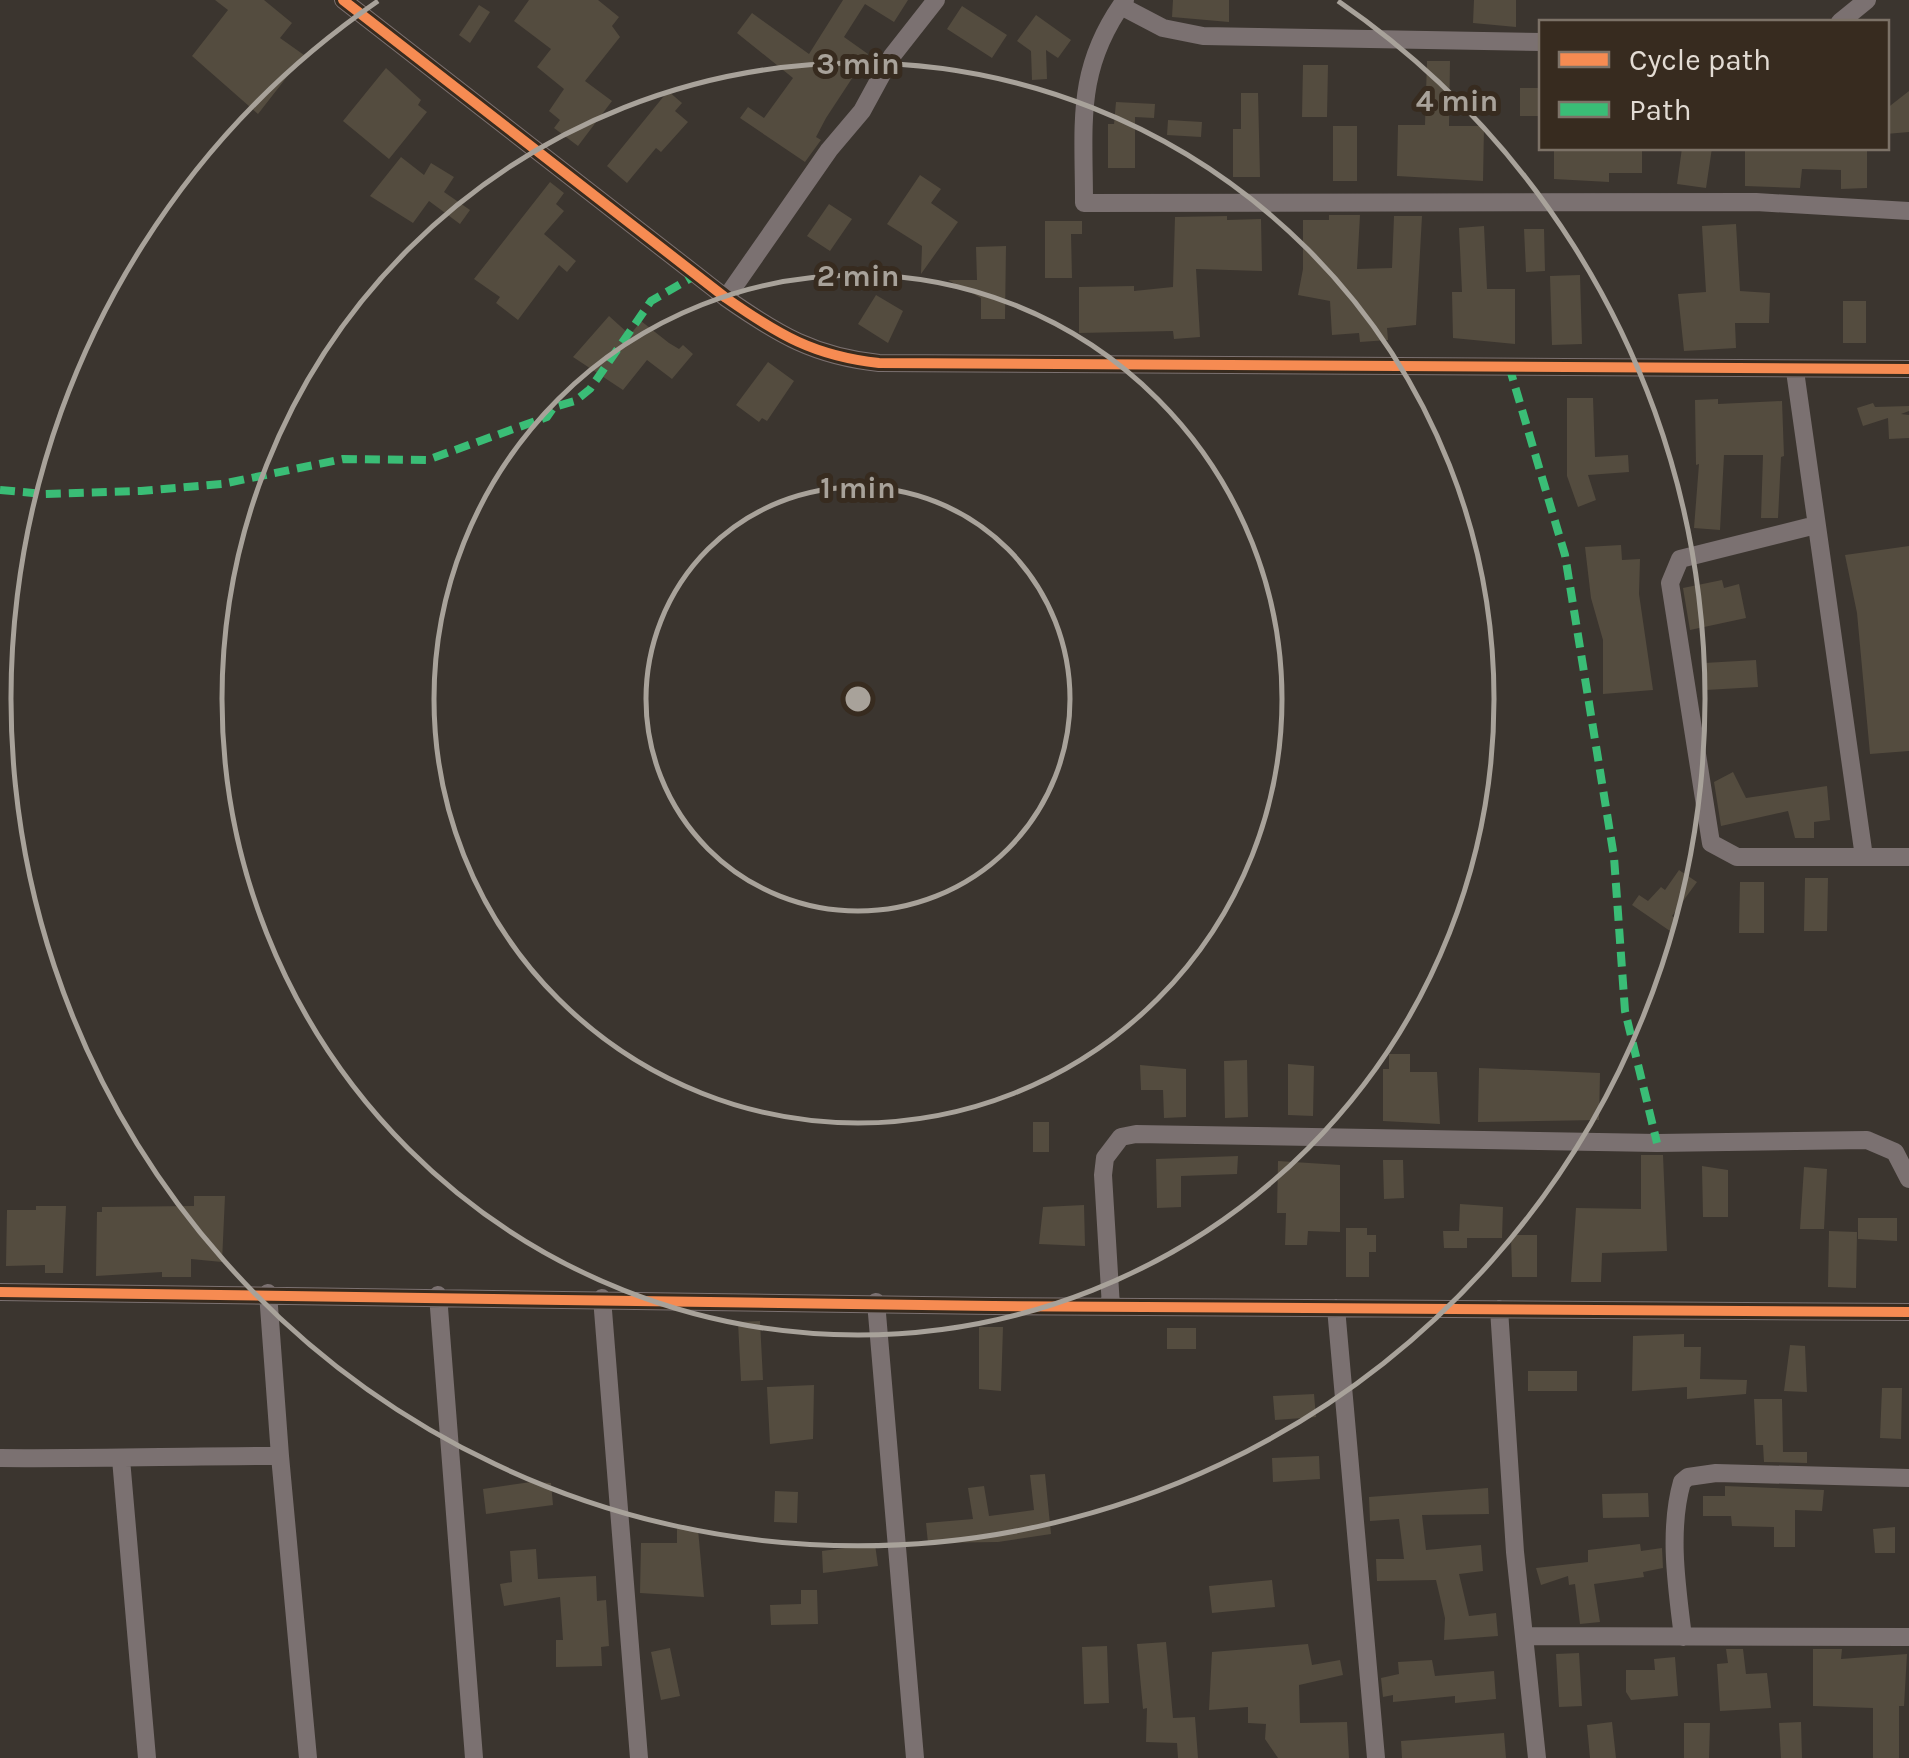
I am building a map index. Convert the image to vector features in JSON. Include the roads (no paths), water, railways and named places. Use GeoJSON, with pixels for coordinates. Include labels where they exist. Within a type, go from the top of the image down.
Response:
{"type":"FeatureCollection","features":[{"type":"Feature","properties":{"kind":"street"},"geometry":{"type":"LineString","coordinates":[[343,0],[726,298],[800,345],[826,356],[879,363],[1909,369]]}},
{"type":"Feature","properties":{"kind":"street"},"geometry":{"type":"LineString","coordinates":[[726,298],[829,150],[862,111],[892,56],[936,0]]}},
{"type":"Feature","properties":{"kind":"street"},"geometry":{"type":"LineString","coordinates":[[1842,20],[1867,0]]}},
{"type":"Feature","properties":{"kind":"street"},"geometry":{"type":"LineString","coordinates":[[1539,42],[1203,36],[1163,28],[1123,3],[1092,54],[1087,79],[1084,203],[1756,202],[1909,211]]}},
{"type":"Feature","properties":{"kind":"street"},"geometry":{"type":"LineString","coordinates":[[1795,371],[1864,857]]}},
{"type":"Feature","properties":{"kind":"street"},"geometry":{"type":"LineString","coordinates":[[1816,525],[1680,558],[1670,583],[1711,844],[1737,857],[1909,857]]}},
{"type":"Feature","properties":{"kind":"street"},"geometry":{"type":"LineString","coordinates":[[1111,1307],[1105,1158],[1121,1137],[1136,1134],[1656,1143],[1867,1140],[1894,1152],[1909,1179]]}},
{"type":"Feature","properties":{"kind":"street"},"geometry":{"type":"LineString","coordinates":[[0,1292],[1111,1307],[1909,1312]]}},
{"type":"Feature","properties":{"kind":"street"},"geometry":{"type":"LineString","coordinates":[[268,1293],[308,1758]]}},
{"type":"Feature","properties":{"kind":"street"},"geometry":{"type":"LineString","coordinates":[[438,1295],[474,1758]]}},
{"type":"Feature","properties":{"kind":"street"},"geometry":{"type":"LineString","coordinates":[[602,1298],[639,1758]]}},
{"type":"Feature","properties":{"kind":"street"},"geometry":{"type":"LineString","coordinates":[[876,1302],[914,1758]]}},
{"type":"Feature","properties":{"kind":"street"},"geometry":{"type":"LineString","coordinates":[[1336,1308],[1376,1758]]}},
{"type":"Feature","properties":{"kind":"street"},"geometry":{"type":"LineString","coordinates":[[1499,1309],[1536,1758]]}},
{"type":"Feature","properties":{"kind":"street"},"geometry":{"type":"LineString","coordinates":[[0,1458],[121,1459],[232,1452],[280,1456]]}},
{"type":"Feature","properties":{"kind":"street"},"geometry":{"type":"LineString","coordinates":[[121,1459],[147,1758]]}},
{"type":"Feature","properties":{"kind":"street"},"geometry":{"type":"LineString","coordinates":[[1684,1638],[1677,1588],[1676,1516],[1682,1482],[1688,1477],[1716,1473],[1909,1478]]}},
{"type":"Feature","properties":{"kind":"street"},"geometry":{"type":"LineString","coordinates":[[1526,1636],[1909,1637]]}}]}
